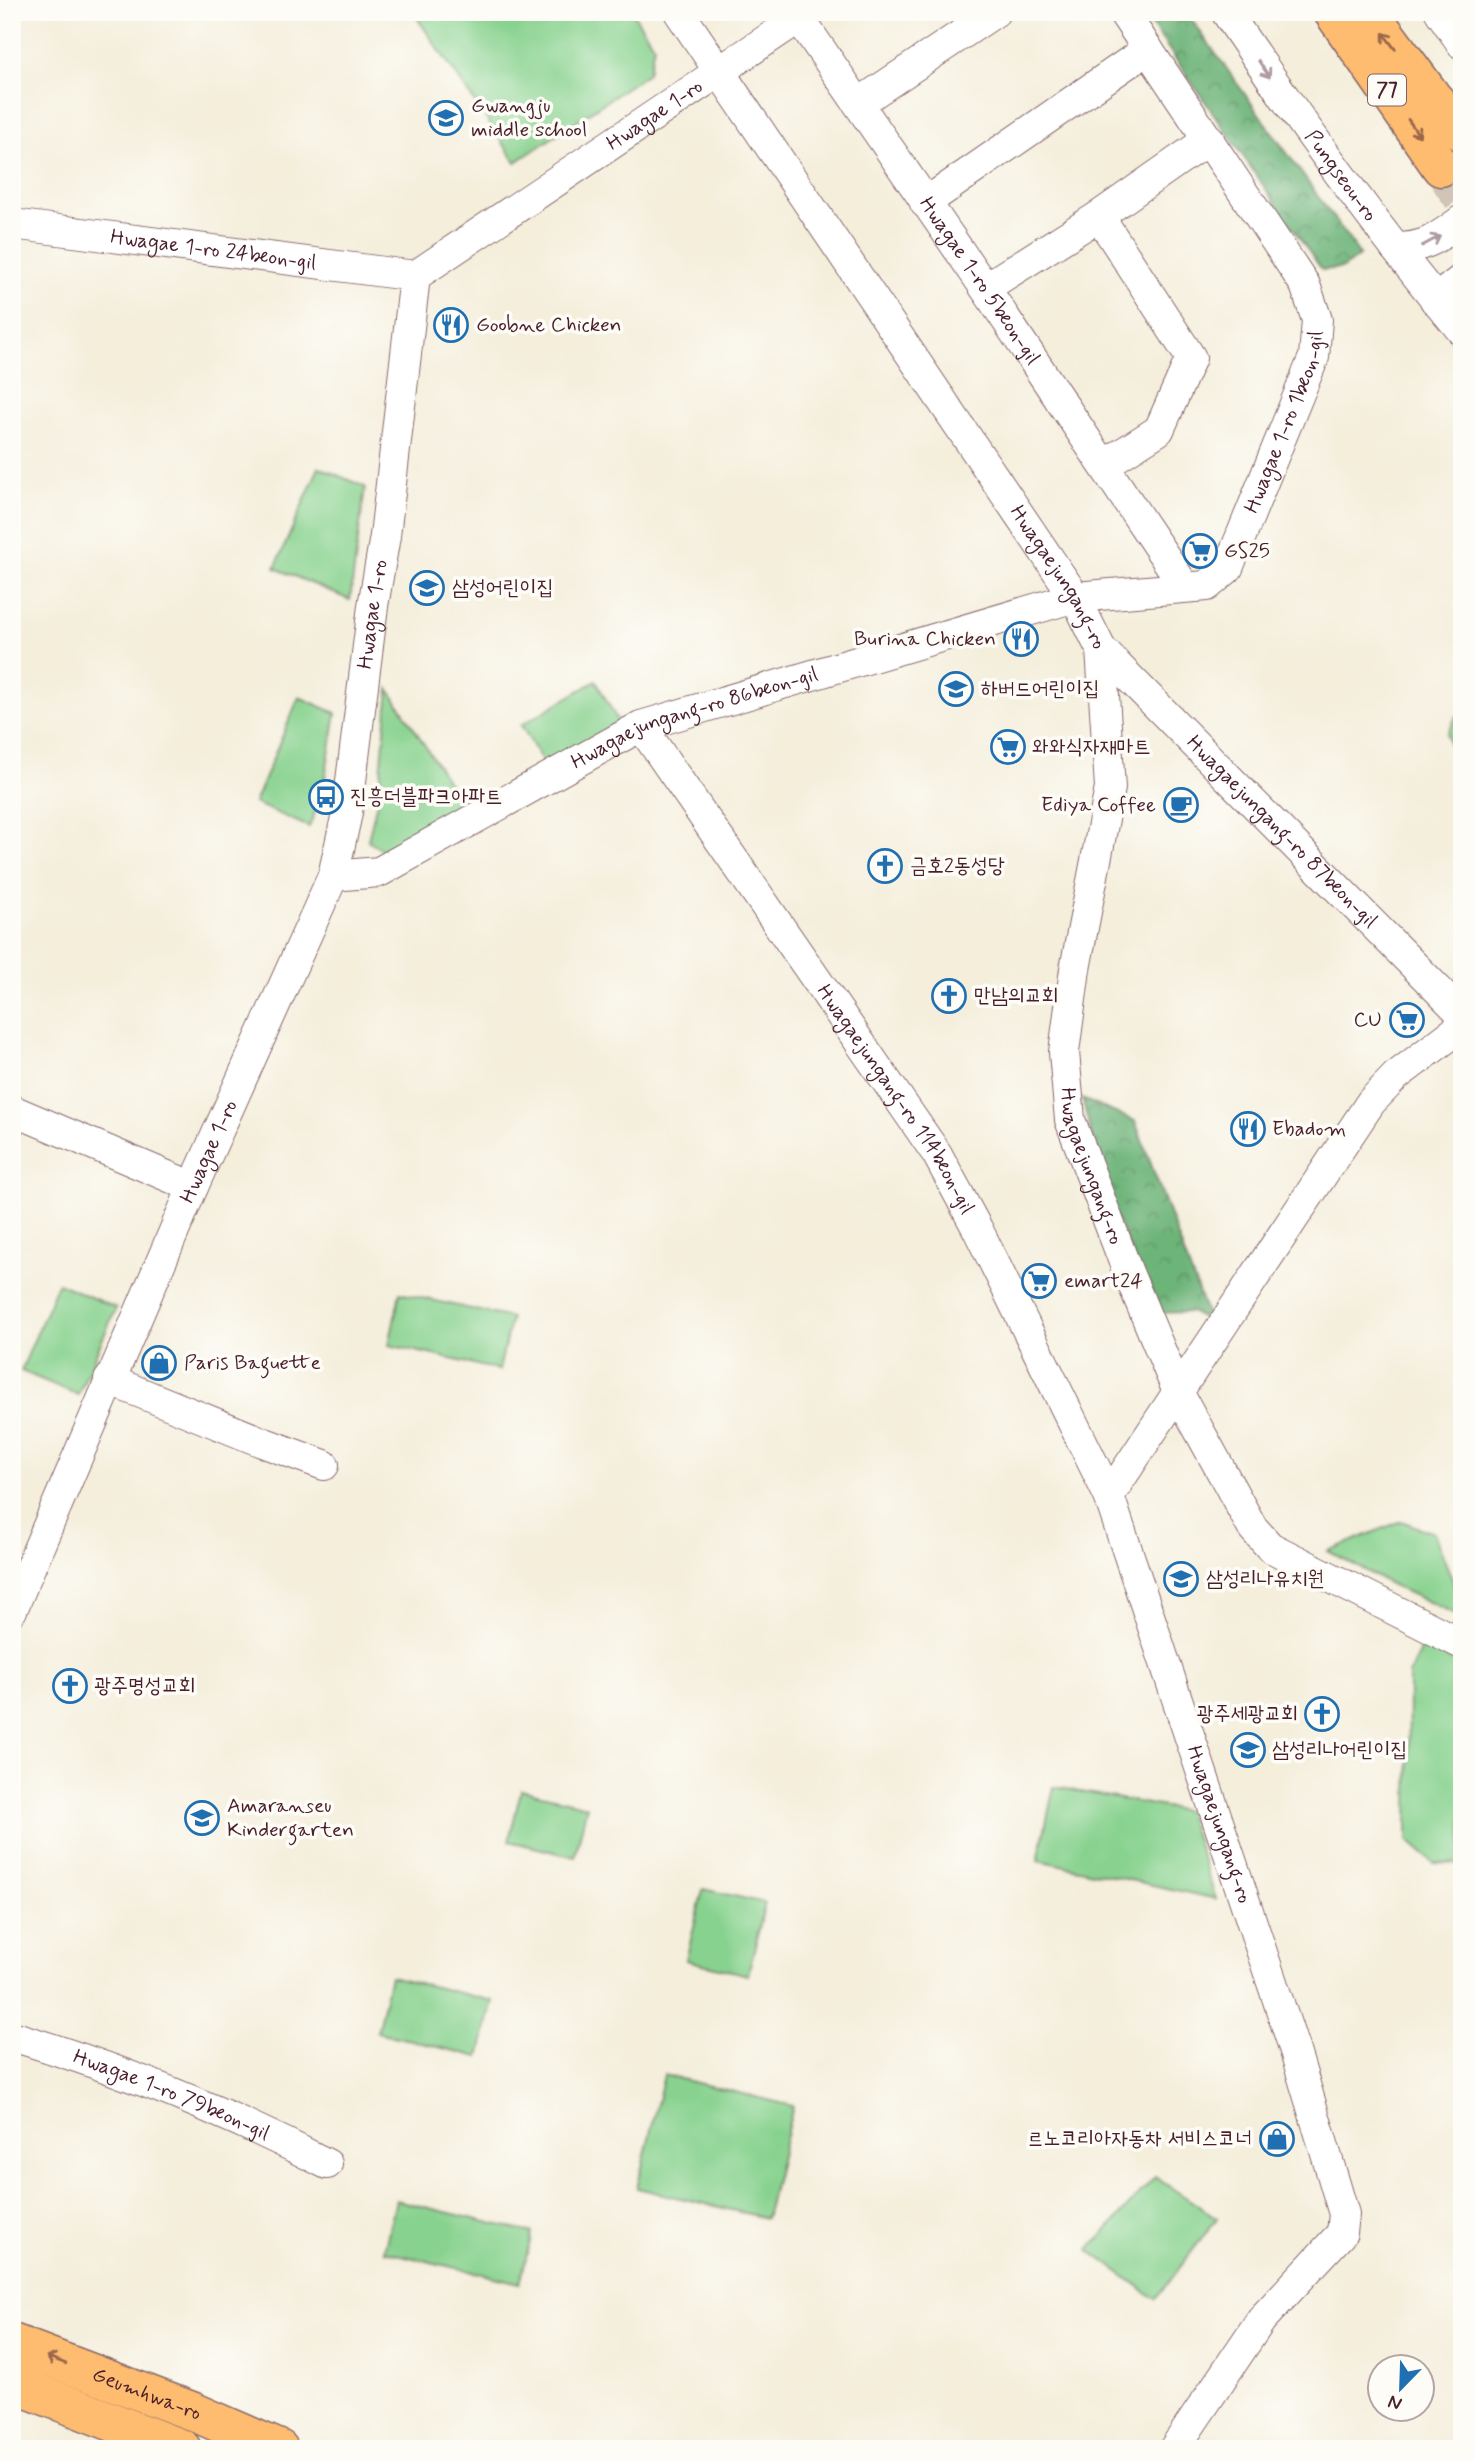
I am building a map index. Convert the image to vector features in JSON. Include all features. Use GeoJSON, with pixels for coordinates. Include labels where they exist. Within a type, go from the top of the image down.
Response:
{"type":"FeatureCollection","features":[{"type":"Feature","properties":{"kind":"main road","name":"77"},"geometry":{"type":"LineString","coordinates":[[1333,12],[1441,167]]}},
{"type":"Feature","properties":{"kind":"main road","name":"77"},"geometry":{"type":"LineString","coordinates":[[1369,12],[1432,97],[1462,132]]}},
{"type":"Feature","properties":{"kind":"main road","name":"Geumhwa-ro"},"geometry":{"type":"LineString","coordinates":[[12,2343],[194,2412],[279,2449]]}},
{"type":"Feature","properties":{"kind":"main road","name":"Geumhwa-ro"},"geometry":{"type":"LineString","coordinates":[[12,2383],[177,2448]]}},
{"type":"Feature","properties":{"kind":"street","name":"Hwagaejungang-ro"},"geometry":{"type":"LineString","coordinates":[[679,12],[1074,597],[1101,649],[1110,788],[1075,969],[1064,1052],[1070,1120],[1127,1270],[1178,1392],[1252,1527],[1270,1548],[1462,1644]]}},
{"type":"Feature","properties":{"kind":"street","name":"Hwagae 1-ro 1beon-gil"},"geometry":{"type":"LineString","coordinates":[[1074,597],[1207,586],[1228,568],[1314,357],[1317,320],[1305,285],[1123,12]]}},
{"type":"Feature","properties":{"kind":"street","name":"Pungseou-ro"},"geometry":{"type":"LineString","coordinates":[[1226,12],[1271,79],[1395,248],[1462,331]]}},
{"type":"Feature","properties":{"kind":"street"},"geometry":{"type":"LineString","coordinates":[[1440,12],[1462,44]]}},
{"type":"Feature","properties":{"kind":"street","name":"Hwagae 1-ro"},"geometry":{"type":"LineString","coordinates":[[12,1610],[192,1187],[333,876],[347,813],[373,606],[385,536],[415,276],[801,14]]}},
{"type":"Feature","properties":{"kind":"street","name":"Hwagae 1-ro 5beon-gil"},"geometry":{"type":"LineString","coordinates":[[801,14],[1185,587]]}},
{"type":"Feature","properties":{"kind":"street"},"geometry":{"type":"LineString","coordinates":[[859,103],[980,16]]}},
{"type":"Feature","properties":{"kind":"street"},"geometry":{"type":"LineString","coordinates":[[925,202],[1148,49]]}},
{"type":"Feature","properties":{"kind":"street"},"geometry":{"type":"LineString","coordinates":[[985,288],[1099,216],[1209,139]]}},
{"type":"Feature","properties":{"kind":"street"},"geometry":{"type":"LineString","coordinates":[[1099,216],[1191,358],[1159,430],[1104,465]]}},
{"type":"Feature","properties":{"kind":"street"},"geometry":{"type":"LineString","coordinates":[[1395,248],[1416,248],[1432,242],[1462,220]]}},
{"type":"Feature","properties":{"kind":"street","name":"Hwagae 1-ro 24beon-gil"},"geometry":{"type":"LineString","coordinates":[[12,224],[415,276]]}},
{"type":"Feature","properties":{"kind":"street"},"geometry":{"type":"LineString","coordinates":[[1435,300],[1462,279]]}},
{"type":"Feature","properties":{"kind":"street","name":"Hwagaejungang-ro 86beon-gil"},"geometry":{"type":"LineString","coordinates":[[333,876],[379,872],[641,726],[1074,597]]}},
{"type":"Feature","properties":{"kind":"street","name":"Hwagaejungang-ro 87beon-gil"},"geometry":{"type":"LineString","coordinates":[[1101,649],[1462,1014]]}},
{"type":"Feature","properties":{"kind":"street","name":"Hwagaejungang-ro 114beon-gil"},"geometry":{"type":"LineString","coordinates":[[641,726],[937,1154],[978,1230],[1109,1496]]}},
{"type":"Feature","properties":{"kind":"street"},"geometry":{"type":"LineString","coordinates":[[1109,1496],[1371,1102],[1396,1076],[1462,1026]]}},
{"type":"Feature","properties":{"kind":"street"},"geometry":{"type":"LineString","coordinates":[[12,1111],[192,1187]]}},
{"type":"Feature","properties":{"kind":"street"},"geometry":{"type":"LineString","coordinates":[[110,1380],[324,1465]]}},
{"type":"Feature","properties":{"kind":"street","name":"Hwagaejungang-ro"},"geometry":{"type":"LineString","coordinates":[[1109,1496],[1295,2051],[1344,2214],[1342,2232],[1261,2320],[1174,2449]]}},
{"type":"Feature","properties":{"kind":"street","name":"Hwagae 1-ro 79beon-gil"},"geometry":{"type":"LineString","coordinates":[[12,2036],[57,2048],[263,2130],[327,2164]]}},
{"type":"Feature","properties":{"kind":"green space"},"geometry":{"type":"Polygon","coordinates":[[[413,12],[632,12],[654,46],[648,73],[516,162],[413,12]]]}},
{"type":"Feature","properties":{"kind":"green space"},"geometry":{"type":"Polygon","coordinates":[[[1143,12],[1186,12],[1360,255],[1343,268],[1322,270],[1143,12]]]}},
{"type":"Feature","properties":{"kind":"green space"},"geometry":{"type":"Polygon","coordinates":[[[319,467],[365,487],[350,600],[275,568],[319,467]]]}},
{"type":"Feature","properties":{"kind":"green space"},"geometry":{"type":"Polygon","coordinates":[[[596,681],[621,727],[545,766],[521,725],[596,681]]]}},
{"type":"Feature","properties":{"kind":"green space"},"geometry":{"type":"Polygon","coordinates":[[[389,689],[464,807],[393,850],[382,850],[368,840],[379,793],[389,689]]]}},
{"type":"Feature","properties":{"kind":"green space"},"geometry":{"type":"Polygon","coordinates":[[[299,697],[336,713],[322,796],[309,827],[254,803],[299,697]]]}},
{"type":"Feature","properties":{"kind":"green space"},"geometry":{"type":"Polygon","coordinates":[[[1462,713],[1462,783],[1447,734],[1456,717],[1462,713]]]}},
{"type":"Feature","properties":{"kind":"green space"},"geometry":{"type":"Polygon","coordinates":[[[1082,1099],[1135,1121],[1209,1321],[1191,1312],[1158,1313],[1110,1204],[1082,1099]]]}},
{"type":"Feature","properties":{"kind":"green space"},"geometry":{"type":"Polygon","coordinates":[[[58,1283],[116,1308],[78,1395],[21,1371],[58,1283]]]}},
{"type":"Feature","properties":{"kind":"green space"},"geometry":{"type":"Polygon","coordinates":[[[400,1293],[511,1318],[499,1370],[389,1345],[400,1293]]]}},
{"type":"Feature","properties":{"kind":"green space"},"geometry":{"type":"Polygon","coordinates":[[[1401,1521],[1434,1533],[1462,1605],[1462,1617],[1396,1587],[1328,1551],[1401,1521]]]}},
{"type":"Feature","properties":{"kind":"green space"},"geometry":{"type":"Polygon","coordinates":[[[1422,1646],[1462,1665],[1462,1864],[1434,1863],[1408,1840],[1409,1674],[1422,1646]]]}},
{"type":"Feature","properties":{"kind":"green space"},"geometry":{"type":"Polygon","coordinates":[[[1054,1787],[1186,1811],[1216,1899],[1038,1860],[1054,1787]]]}},
{"type":"Feature","properties":{"kind":"green space"},"geometry":{"type":"Polygon","coordinates":[[[521,1790],[587,1806],[575,1857],[509,1841],[521,1790]]]}},
{"type":"Feature","properties":{"kind":"green space"},"geometry":{"type":"Polygon","coordinates":[[[703,1889],[765,1903],[748,1975],[686,1960],[703,1889]]]}},
{"type":"Feature","properties":{"kind":"green space"},"geometry":{"type":"Polygon","coordinates":[[[390,1976],[493,2001],[479,2057],[377,2032],[390,1976]]]}},
{"type":"Feature","properties":{"kind":"green space"},"geometry":{"type":"Polygon","coordinates":[[[664,2075],[793,2106],[766,2218],[637,2188],[664,2075]]]}},
{"type":"Feature","properties":{"kind":"green space"},"geometry":{"type":"Polygon","coordinates":[[[1155,2177],[1217,2218],[1156,2299],[1089,2250],[1155,2177]]]}},
{"type":"Feature","properties":{"kind":"green space"},"geometry":{"type":"Polygon","coordinates":[[[396,2200],[532,2233],[520,2283],[384,2251],[396,2200]]]}},
{"type":"Feature","properties":{"kind":"tunnel"},"geometry":{"type":"LineString","coordinates":[[1441,167],[1462,197]]}},
{"type":"Feature","properties":{"kind":"place","name":"Gwangju middle school"},"geometry":{"type":"Point","coordinates":[446,118]}},
{"type":"Feature","properties":{"kind":"place","name":"Goobne Chicken"},"geometry":{"type":"Point","coordinates":[451,325]}},
{"type":"Feature","properties":{"kind":"place","name":"GS25"},"geometry":{"type":"Point","coordinates":[1200,551]}},
{"type":"Feature","properties":{"kind":"place","name":"삼성어린이집"},"geometry":{"type":"Point","coordinates":[427,588]}},
{"type":"Feature","properties":{"kind":"place","name":"Burina Chicken"},"geometry":{"type":"Point","coordinates":[1021,639]}},
{"type":"Feature","properties":{"kind":"place","name":"하버드어린이집"},"geometry":{"type":"Point","coordinates":[956,689]}},
{"type":"Feature","properties":{"kind":"place","name":"와와식자재마트"},"geometry":{"type":"Point","coordinates":[1008,747]}},
{"type":"Feature","properties":{"kind":"place","name":"진흥더블파크아파트"},"geometry":{"type":"Point","coordinates":[326,797]}},
{"type":"Feature","properties":{"kind":"place","name":"Ediya Coffee"},"geometry":{"type":"Point","coordinates":[1181,805]}},
{"type":"Feature","properties":{"kind":"place","name":"금호2동성당"},"geometry":{"type":"Point","coordinates":[885,866]}},
{"type":"Feature","properties":{"kind":"place","name":"만남의교회"},"geometry":{"type":"Point","coordinates":[949,996]}},
{"type":"Feature","properties":{"kind":"place","name":"CU"},"geometry":{"type":"Point","coordinates":[1407,1020]}},
{"type":"Feature","properties":{"kind":"place","name":"Ebadom"},"geometry":{"type":"Point","coordinates":[1248,1129]}},
{"type":"Feature","properties":{"kind":"place","name":"emart24"},"geometry":{"type":"Point","coordinates":[1039,1281]}},
{"type":"Feature","properties":{"kind":"place","name":"Paris Baguette"},"geometry":{"type":"Point","coordinates":[159,1363]}},
{"type":"Feature","properties":{"kind":"place","name":"삼성리나유치원"},"geometry":{"type":"Point","coordinates":[1181,1579]}},
{"type":"Feature","properties":{"kind":"place","name":"광주명성교회"},"geometry":{"type":"Point","coordinates":[70,1686]}},
{"type":"Feature","properties":{"kind":"place","name":"광주세광교회"},"geometry":{"type":"Point","coordinates":[1322,1714]}},
{"type":"Feature","properties":{"kind":"place","name":"삼성리나어린이집"},"geometry":{"type":"Point","coordinates":[1248,1750]}},
{"type":"Feature","properties":{"kind":"place","name":"Amaranseu Kindergarten"},"geometry":{"type":"Point","coordinates":[202,1818]}},
{"type":"Feature","properties":{"kind":"place","name":"르노코리아자동차 서비스코너"},"geometry":{"type":"Point","coordinates":[1277,2139]}}]}
